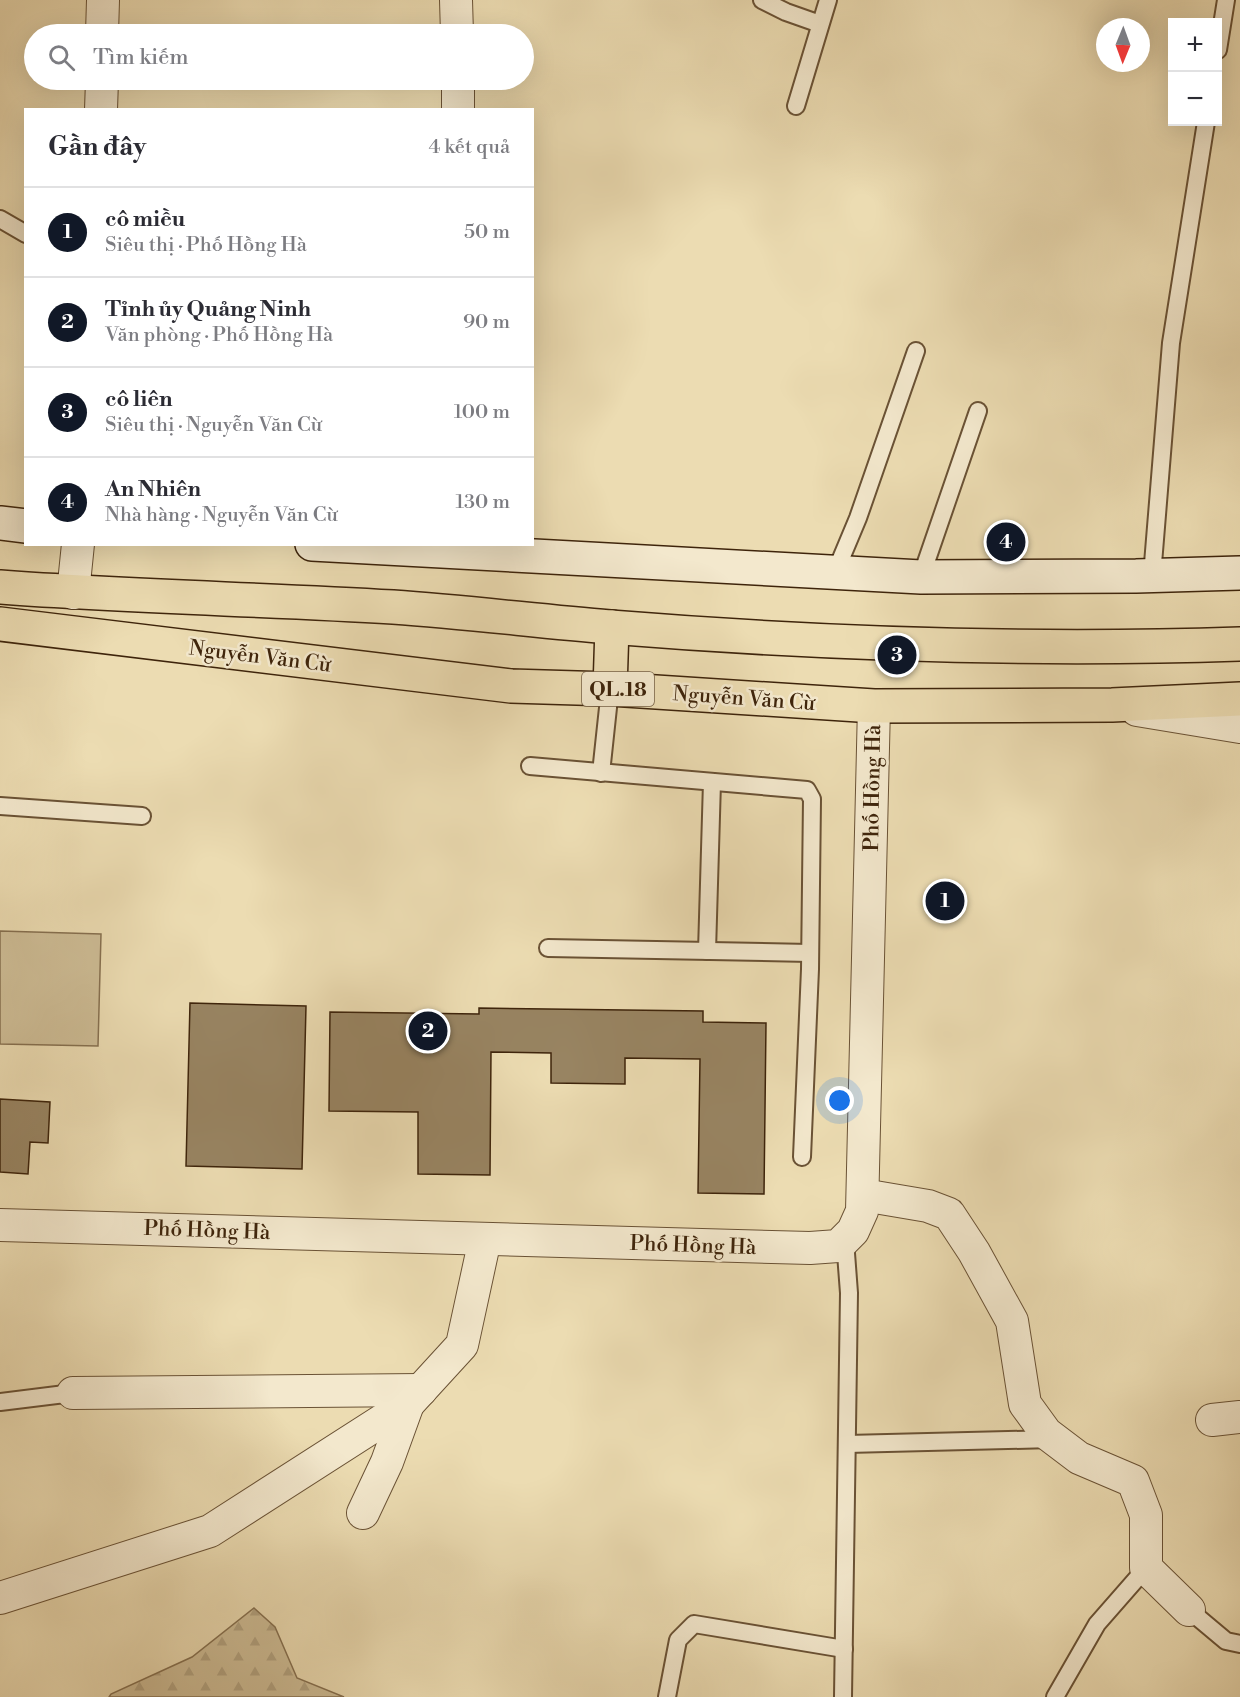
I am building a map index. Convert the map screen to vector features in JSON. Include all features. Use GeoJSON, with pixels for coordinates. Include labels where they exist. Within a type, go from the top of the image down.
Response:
{"type":"FeatureCollection","features":[{"type":"Feature","properties":{"kind":"main road"},"geometry":{"type":"LineString","coordinates":[[0,587],[74,593],[393,607],[612,627],[825,640],[1026,648],[1240,644]]}},
{"type":"Feature","properties":{"kind":"main road","name":"Nguyễn Văn Cừ"},"geometry":{"type":"LineString","coordinates":[[0,624],[511,687],[610,689],[874,706],[1112,705],[1240,699]]}},
{"type":"Feature","properties":{"kind":"main road"},"geometry":{"type":"LineString","coordinates":[[610,689],[612,627]]}},
{"type":"Feature","properties":{"kind":"street"},"geometry":{"type":"LineString","coordinates":[[102,0],[102,24]]}},
{"type":"Feature","properties":{"kind":"street"},"geometry":{"type":"LineString","coordinates":[[456,0],[457,24]]}},
{"type":"Feature","properties":{"kind":"street"},"geometry":{"type":"LineString","coordinates":[[101,108],[102,90]]}},
{"type":"Feature","properties":{"kind":"street"},"geometry":{"type":"LineString","coordinates":[[458,90],[458,108]]}},
{"type":"Feature","properties":{"kind":"street"},"geometry":{"type":"LineString","coordinates":[[0,523],[24,526]]}},
{"type":"Feature","properties":{"kind":"street"},"geometry":{"type":"LineString","coordinates":[[74,593],[78,546]]}},
{"type":"Feature","properties":{"kind":"street"},"geometry":{"type":"LineString","coordinates":[[348,546],[921,577],[1152,576],[1240,573]]}},
{"type":"Feature","properties":{"kind":"street"},"geometry":{"type":"LineString","coordinates":[[1112,705],[1240,727]]}},
{"type":"Feature","properties":{"kind":"street","name":"Phố Hồng Hà"},"geometry":{"type":"LineString","coordinates":[[0,1225],[810,1248],[838,1246],[853,1231],[862,1211],[874,706]]}},
{"type":"Feature","properties":{"kind":"street"},"geometry":{"type":"LineString","coordinates":[[863,1195],[928,1206],[949,1214],[974,1252],[1012,1322],[1025,1404],[1046,1433],[1079,1458],[1132,1481],[1146,1515],[1146,1568],[1189,1610]]}},
{"type":"Feature","properties":{"kind":"street"},"geometry":{"type":"LineString","coordinates":[[0,1598],[210,1532],[415,1397],[462,1345],[485,1239]]}},
{"type":"Feature","properties":{"kind":"street"},"geometry":{"type":"LineString","coordinates":[[73,1393],[415,1397]]}},
{"type":"Feature","properties":{"kind":"street"},"geometry":{"type":"LineString","coordinates":[[363,1513],[415,1397]]}},
{"type":"Feature","properties":{"kind":"lane"},"geometry":{"type":"LineString","coordinates":[[762,0],[786,12],[820,24]]}},
{"type":"Feature","properties":{"kind":"lane"},"geometry":{"type":"LineString","coordinates":[[796,106],[828,0]]}},
{"type":"Feature","properties":{"kind":"lane"},"geometry":{"type":"LineString","coordinates":[[1222,25],[1226,0]]}},
{"type":"Feature","properties":{"kind":"lane"},"geometry":{"type":"LineString","coordinates":[[1152,576],[1171,343],[1205,126]]}},
{"type":"Feature","properties":{"kind":"lane"},"geometry":{"type":"LineString","coordinates":[[0,219],[24,233]]}},
{"type":"Feature","properties":{"kind":"lane"},"geometry":{"type":"LineString","coordinates":[[835,573],[858,518],[916,351]]}},
{"type":"Feature","properties":{"kind":"lane"},"geometry":{"type":"LineString","coordinates":[[921,577],[978,411]]}},
{"type":"Feature","properties":{"kind":"lane"},"geometry":{"type":"LineString","coordinates":[[601,773],[610,689]]}},
{"type":"Feature","properties":{"kind":"lane"},"geometry":{"type":"LineString","coordinates":[[530,766],[807,790],[812,799],[810,952],[802,1158]]}},
{"type":"Feature","properties":{"kind":"lane"},"geometry":{"type":"LineString","coordinates":[[707,951],[712,782]]}},
{"type":"Feature","properties":{"kind":"lane"},"geometry":{"type":"LineString","coordinates":[[0,806],[142,816]]}},
{"type":"Feature","properties":{"kind":"lane"},"geometry":{"type":"LineString","coordinates":[[548,948],[810,952]]}},
{"type":"Feature","properties":{"kind":"lane"},"geometry":{"type":"LineString","coordinates":[[843,1697],[849,1293],[844,1240]]}},
{"type":"Feature","properties":{"kind":"lane"},"geometry":{"type":"LineString","coordinates":[[0,1402],[73,1393]]}},
{"type":"Feature","properties":{"kind":"lane"},"geometry":{"type":"LineString","coordinates":[[848,1443],[1054,1439]]}},
{"type":"Feature","properties":{"kind":"lane"},"geometry":{"type":"LineString","coordinates":[[1055,1697],[1097,1624],[1146,1568]]}},
{"type":"Feature","properties":{"kind":"lane"},"geometry":{"type":"LineString","coordinates":[[1189,1610],[1226,1641],[1240,1644]]}},
{"type":"Feature","properties":{"kind":"lane"},"geometry":{"type":"LineString","coordinates":[[667,1697],[678,1640],[694,1624],[844,1649]]}},
{"type":"Feature","properties":{"kind":"green space"},"geometry":{"type":"Polygon","coordinates":[[[0,931],[101,934],[98,1046],[0,1044],[0,931]]]}},
{"type":"Feature","properties":{"kind":"green space"},"geometry":{"type":"Polygon","coordinates":[[[254,1608],[275,1627],[297,1678],[344,1697],[109,1697],[111,1694],[192,1657],[254,1608]]]}},
{"type":"Feature","properties":{"kind":"building"},"geometry":{"type":"Polygon","coordinates":[[[190,1003],[306,1006],[302,1169],[186,1166],[190,1003]]]}},
{"type":"Feature","properties":{"kind":"building"},"geometry":{"type":"Polygon","coordinates":[[[479,1008],[703,1011],[703,1022],[766,1023],[764,1194],[698,1193],[700,1059],[625,1058],[625,1084],[551,1083],[551,1053],[491,1052],[490,1175],[418,1174],[418,1112],[329,1111],[330,1012],[479,1014],[479,1008]]]}},
{"type":"Feature","properties":{"kind":"building"},"geometry":{"type":"Polygon","coordinates":[[[0,1099],[50,1102],[48,1143],[30,1142],[28,1174],[0,1172],[0,1099]]]}},
{"type":"Feature","properties":{"kind":"place","name":"An Nhiên"},"geometry":{"type":"Point","coordinates":[1006,542]}},
{"type":"Feature","properties":{"kind":"place","name":"cô liên"},"geometry":{"type":"Point","coordinates":[897,655]}},
{"type":"Feature","properties":{"kind":"place","name":"cô miều"},"geometry":{"type":"Point","coordinates":[945,901]}},
{"type":"Feature","properties":{"kind":"place","name":"Tỉnh ủy Quảng Ninh"},"geometry":{"type":"Point","coordinates":[428,1031]}}]}
